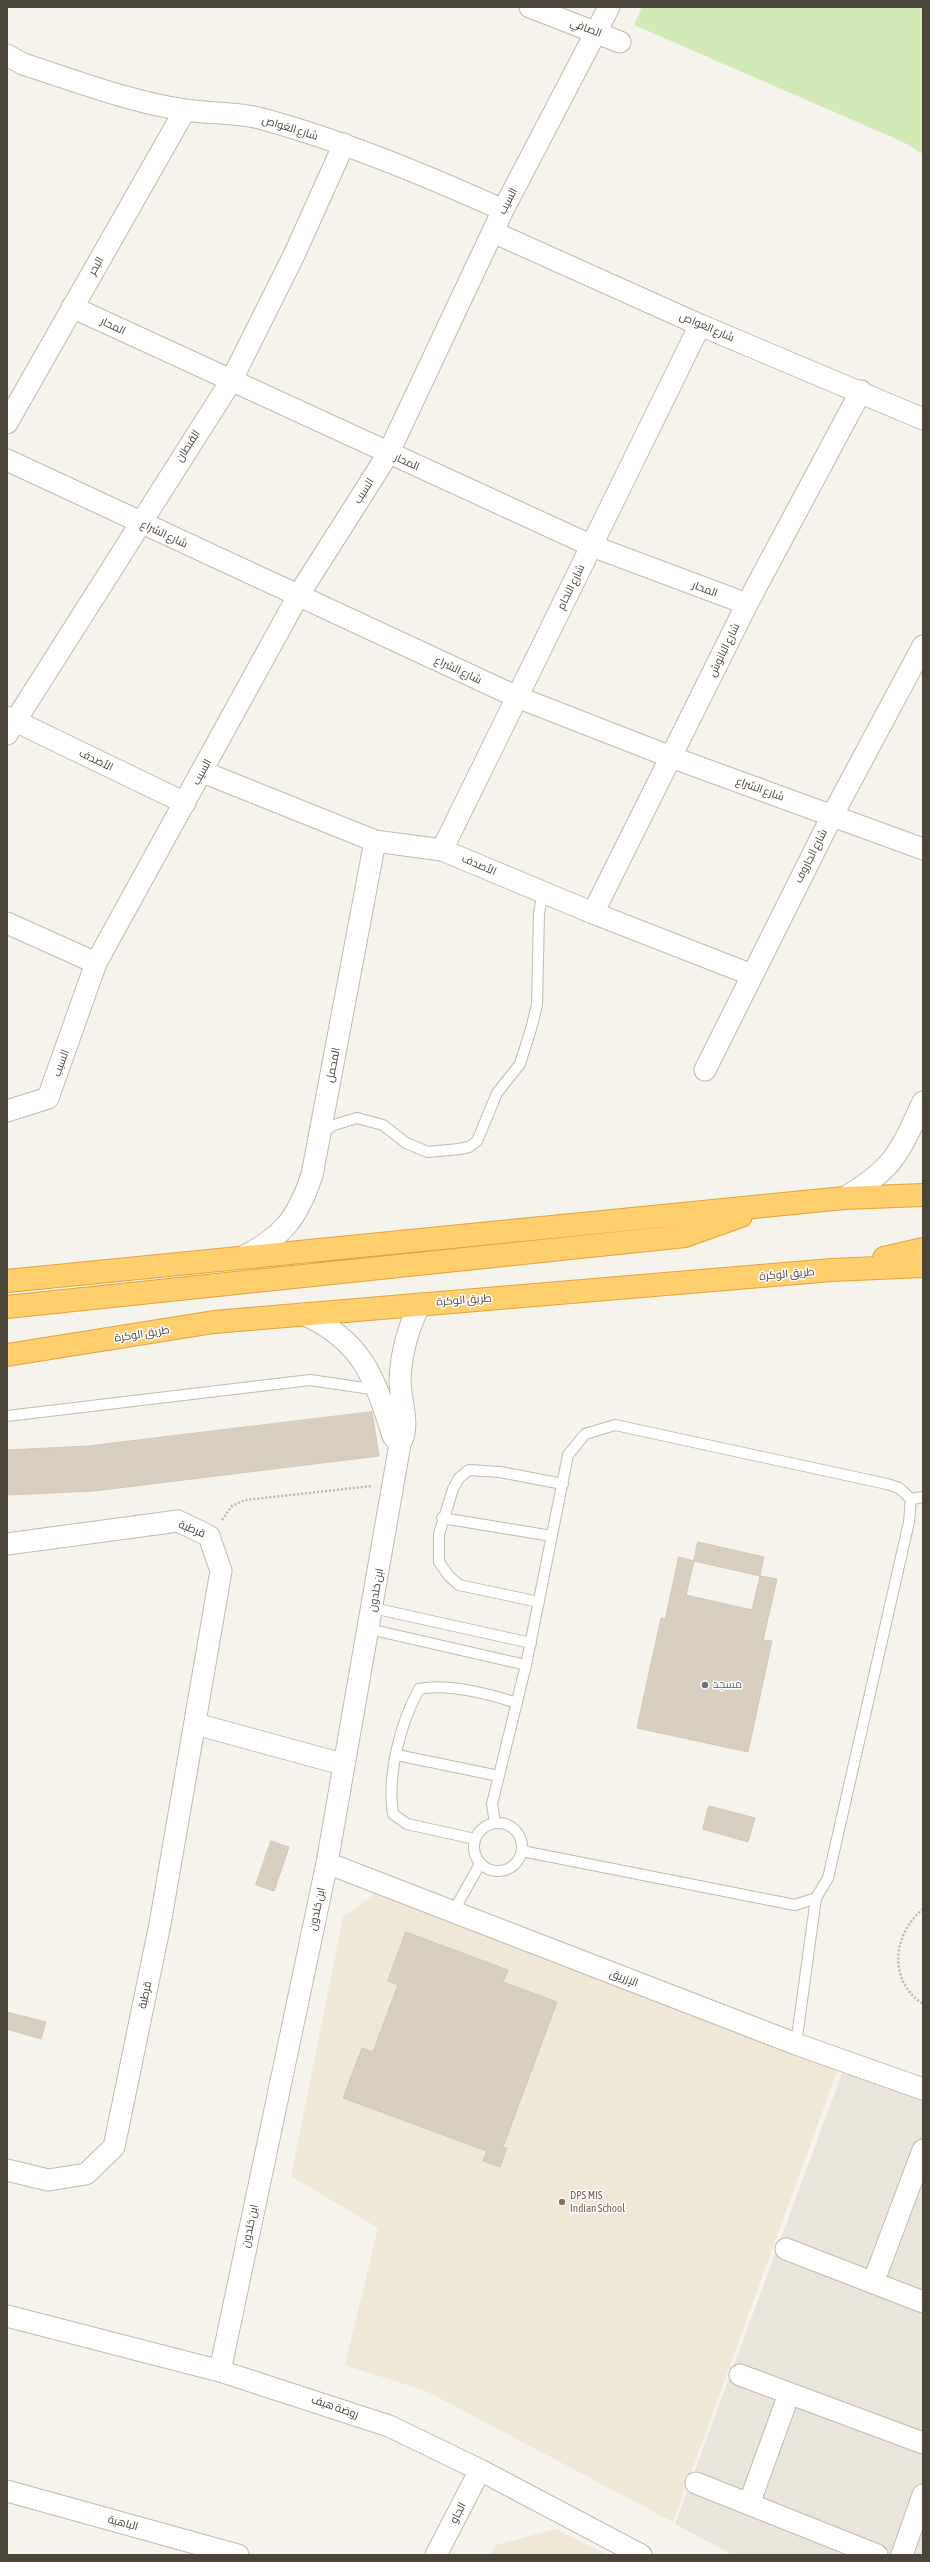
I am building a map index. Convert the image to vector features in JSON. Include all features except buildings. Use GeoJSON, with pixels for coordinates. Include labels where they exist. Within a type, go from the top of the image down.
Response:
{"type":"FeatureCollection","features":[{"type":"Feature","properties":{"kind":"highway"},"geometry":{"type":"LineString","coordinates":[[7,1281],[844,1198],[923,1195]]}},
{"type":"Feature","properties":{"kind":"highway"},"geometry":{"type":"LineString","coordinates":[[7,1307],[685,1236],[772,1205]]}},
{"type":"Feature","properties":{"kind":"highway"},"geometry":{"type":"LineString","coordinates":[[832,1270],[923,1249]]}},
{"type":"Feature","properties":{"kind":"highway","name":"طريق الوكرة"},"geometry":{"type":"LineString","coordinates":[[7,1355],[214,1322],[832,1270],[923,1266]]}},
{"type":"Feature","properties":{"kind":"street","name":"الصافي"},"geometry":{"type":"LineString","coordinates":[[530,7],[620,42]]}},
{"type":"Feature","properties":{"kind":"street","name":"السيب"},"geometry":{"type":"LineString","coordinates":[[7,1111],[48,1098],[96,963],[298,596],[388,454],[503,210],[609,7]]}},
{"type":"Feature","properties":{"kind":"street","name":"شارع الغواص"},"geometry":{"type":"LineString","coordinates":[[12,61],[127,97],[185,110],[262,118],[344,144],[419,173],[503,210]]}},
{"type":"Feature","properties":{"kind":"street","name":"البحر"},"geometry":{"type":"LineString","coordinates":[[7,423],[185,110]]}},
{"type":"Feature","properties":{"kind":"street","name":"القبطان"},"geometry":{"type":"LineString","coordinates":[[9,723],[231,380],[294,255],[344,144]]}},
{"type":"Feature","properties":{"kind":"street","name":"شارع الغواص"},"geometry":{"type":"LineString","coordinates":[[493,232],[700,325],[861,391],[923,419]]}},
{"type":"Feature","properties":{"kind":"street","name":"المحار"},"geometry":{"type":"LineString","coordinates":[[72,307],[388,454],[592,546],[747,604]]}},
{"type":"Feature","properties":{"kind":"street","name":"شارع النحام"},"geometry":{"type":"LineString","coordinates":[[442,850],[700,325]]}},
{"type":"Feature","properties":{"kind":"street","name":"شارع البانوش"},"geometry":{"type":"LineString","coordinates":[[593,913],[747,604],[861,391]]}},
{"type":"Feature","properties":{"kind":"street","name":"شارع الشراع"},"geometry":{"type":"LineString","coordinates":[[7,460],[139,523],[517,698],[671,757],[923,849]]}},
{"type":"Feature","properties":{"kind":"street","name":"شارع الجاروف"},"geometry":{"type":"LineString","coordinates":[[705,1070],[832,816],[923,646]]}},
{"type":"Feature","properties":{"kind":"street","name":"الأصدف"},"geometry":{"type":"LineString","coordinates":[[9,723],[185,803]]}},
{"type":"Feature","properties":{"kind":"street","name":"الأصدف"},"geometry":{"type":"LineString","coordinates":[[202,772],[375,841],[442,850],[593,913],[752,975]]}},
{"type":"Feature","properties":{"kind":"street","name":"المحمل"},"geometry":{"type":"LineString","coordinates":[[239,1259],[265,1246],[287,1227],[303,1203],[312,1175],[375,841]]}},
{"type":"Feature","properties":{"kind":"street"},"geometry":{"type":"LineString","coordinates":[[7,922],[96,963]]}},
{"type":"Feature","properties":{"kind":"street"},"geometry":{"type":"LineString","coordinates":[[844,1198],[887,1169],[902,1148],[923,1102]]}},
{"type":"Feature","properties":{"kind":"street","name":"ابن خلدون"},"geometry":{"type":"LineString","coordinates":[[220,2371],[327,1863],[342,1764],[373,1608],[400,1444],[404,1432],[400,1382],[402,1362],[411,1322],[420,1304]]}},
{"type":"Feature","properties":{"kind":"street"},"geometry":{"type":"LineString","coordinates":[[303,1314],[323,1323],[357,1352],[378,1390],[393,1436],[400,1444]]}},
{"type":"Feature","properties":{"kind":"street","name":"قرطبة"},"geometry":{"type":"LineString","coordinates":[[7,1544],[178,1521],[209,1536],[221,1571],[196,1724],[160,1924],[114,2146],[86,2174],[48,2180],[7,2170]]}},
{"type":"Feature","properties":{"kind":"street"},"geometry":{"type":"LineString","coordinates":[[196,1724],[342,1764]]}},
{"type":"Feature","properties":{"kind":"street","name":"الإزريق"},"geometry":{"type":"LineString","coordinates":[[327,1863],[796,2044],[923,2089]]}},
{"type":"Feature","properties":{"kind":"street"},"geometry":{"type":"LineString","coordinates":[[873,2283],[918,2178],[923,2150]]}},
{"type":"Feature","properties":{"kind":"street"},"geometry":{"type":"LineString","coordinates":[[786,2249],[923,2302]]}},
{"type":"Feature","properties":{"kind":"street","name":"روضة هيف"},"geometry":{"type":"LineString","coordinates":[[7,2316],[220,2371],[300,2395],[389,2426],[480,2470],[641,2555]]}},
{"type":"Feature","properties":{"kind":"street"},"geometry":{"type":"LineString","coordinates":[[740,2376],[923,2443]]}},
{"type":"Feature","properties":{"kind":"street"},"geometry":{"type":"LineString","coordinates":[[749,2504],[789,2394]]}},
{"type":"Feature","properties":{"kind":"street","name":"الجاو"},"geometry":{"type":"LineString","coordinates":[[436,2555],[480,2470]]}},
{"type":"Feature","properties":{"kind":"street"},"geometry":{"type":"LineString","coordinates":[[696,2483],[877,2555]]}},
{"type":"Feature","properties":{"kind":"street","name":"الباهية"},"geometry":{"type":"LineString","coordinates":[[7,2491],[238,2555]]}},
{"type":"Feature","properties":{"kind":"street"},"geometry":{"type":"LineString","coordinates":[[902,2555],[923,2494]]}},
{"type":"Feature","properties":{"kind":"lane"},"geometry":{"type":"LineString","coordinates":[[320,1134],[334,1125],[357,1118],[383,1125],[406,1143],[428,1152],[459,1149],[469,1146],[477,1140],[497,1093],[520,1064],[534,1018],[540,966],[539,912],[543,892]]}},
{"type":"Feature","properties":{"kind":"lane"},"geometry":{"type":"LineString","coordinates":[[7,1416],[310,1380],[378,1390]]}},
{"type":"Feature","properties":{"kind":"lane"},"geometry":{"type":"LineString","coordinates":[[495,1823],[492,1804],[531,1643],[568,1454],[585,1434],[615,1425],[887,1484],[899,1488],[912,1499]]}},
{"type":"Feature","properties":{"kind":"lane"},"geometry":{"type":"LineString","coordinates":[[539,1602],[459,1585],[449,1576],[439,1562],[438,1534],[442,1518],[459,1478],[469,1470],[500,1472],[562,1484]]}},
{"type":"Feature","properties":{"kind":"lane"},"geometry":{"type":"LineString","coordinates":[[912,1499],[923,1497]]}},
{"type":"Feature","properties":{"kind":"lane"},"geometry":{"type":"LineString","coordinates":[[796,2044],[816,1898],[828,1878],[909,1522],[912,1499]]}},
{"type":"Feature","properties":{"kind":"lane"},"geometry":{"type":"LineString","coordinates":[[442,1518],[552,1536]]}},
{"type":"Feature","properties":{"kind":"lane"},"geometry":{"type":"LineString","coordinates":[[373,1608],[531,1643]]}},
{"type":"Feature","properties":{"kind":"lane"},"geometry":{"type":"LineString","coordinates":[[369,1629],[526,1665]]}},
{"type":"Feature","properties":{"kind":"lane"},"geometry":{"type":"LineString","coordinates":[[475,1839],[407,1824],[393,1814],[391,1798],[397,1755],[413,1700],[419,1689],[433,1686],[476,1691],[517,1703]]}},
{"type":"Feature","properties":{"kind":"lane"},"geometry":{"type":"LineString","coordinates":[[397,1755],[499,1776]]}},
{"type":"Feature","properties":{"kind":"lane"},"geometry":{"type":"LineString","coordinates":[[495,1823],[510,1826],[520,1837],[522,1851],[516,1863],[504,1870],[492,1870],[480,1864],[474,1852],[475,1839],[483,1828],[495,1823]]}},
{"type":"Feature","properties":{"kind":"lane"},"geometry":{"type":"LineString","coordinates":[[522,1851],[795,1905],[816,1898]]}},
{"type":"Feature","properties":{"kind":"lane"},"geometry":{"type":"LineString","coordinates":[[453,1912],[480,1864]]}},
{"type":"Feature","properties":{"kind":"path"},"geometry":{"type":"LineString","coordinates":[[209,1536],[232,1506],[245,1500],[394,1484]]}},
{"type":"Feature","properties":{"kind":"path"},"geometry":{"type":"LineString","coordinates":[[923,1909],[907,1927],[897,1957],[899,1972],[905,1987],[913,1997],[923,2004]]}},
{"type":"Feature","properties":{"kind":"shaded area","name":"DPS MIS Indian School"},"geometry":{"type":"Polygon","coordinates":[[[375,1894],[840,2063],[673,2522],[428,2392],[345,2365],[378,2228],[291,2176],[343,1917],[375,1894]]]}},
{"type":"Feature","properties":{"kind":"shaded area"},"geometry":{"type":"Polygon","coordinates":[[[844,2068],[923,2097],[923,2555],[733,2555],[675,2524],[844,2068]]]}},
{"type":"Feature","properties":{"kind":"shaded area"},"geometry":{"type":"Polygon","coordinates":[[[556,2529],[607,2555],[491,2555],[496,2545],[556,2529]]]}},
{"type":"Feature","properties":{"kind":"green space"},"geometry":{"type":"Polygon","coordinates":[[[642,7],[923,7],[923,154],[903,142],[634,25],[642,7]]]}},
{"type":"Feature","properties":{"kind":"place","name":"مسجد"},"geometry":{"type":"Point","coordinates":[705,1685]}},
{"type":"Feature","properties":{"kind":"place","name":"DPS MIS Indian School"},"geometry":{"type":"Point","coordinates":[562,2202]}}]}
